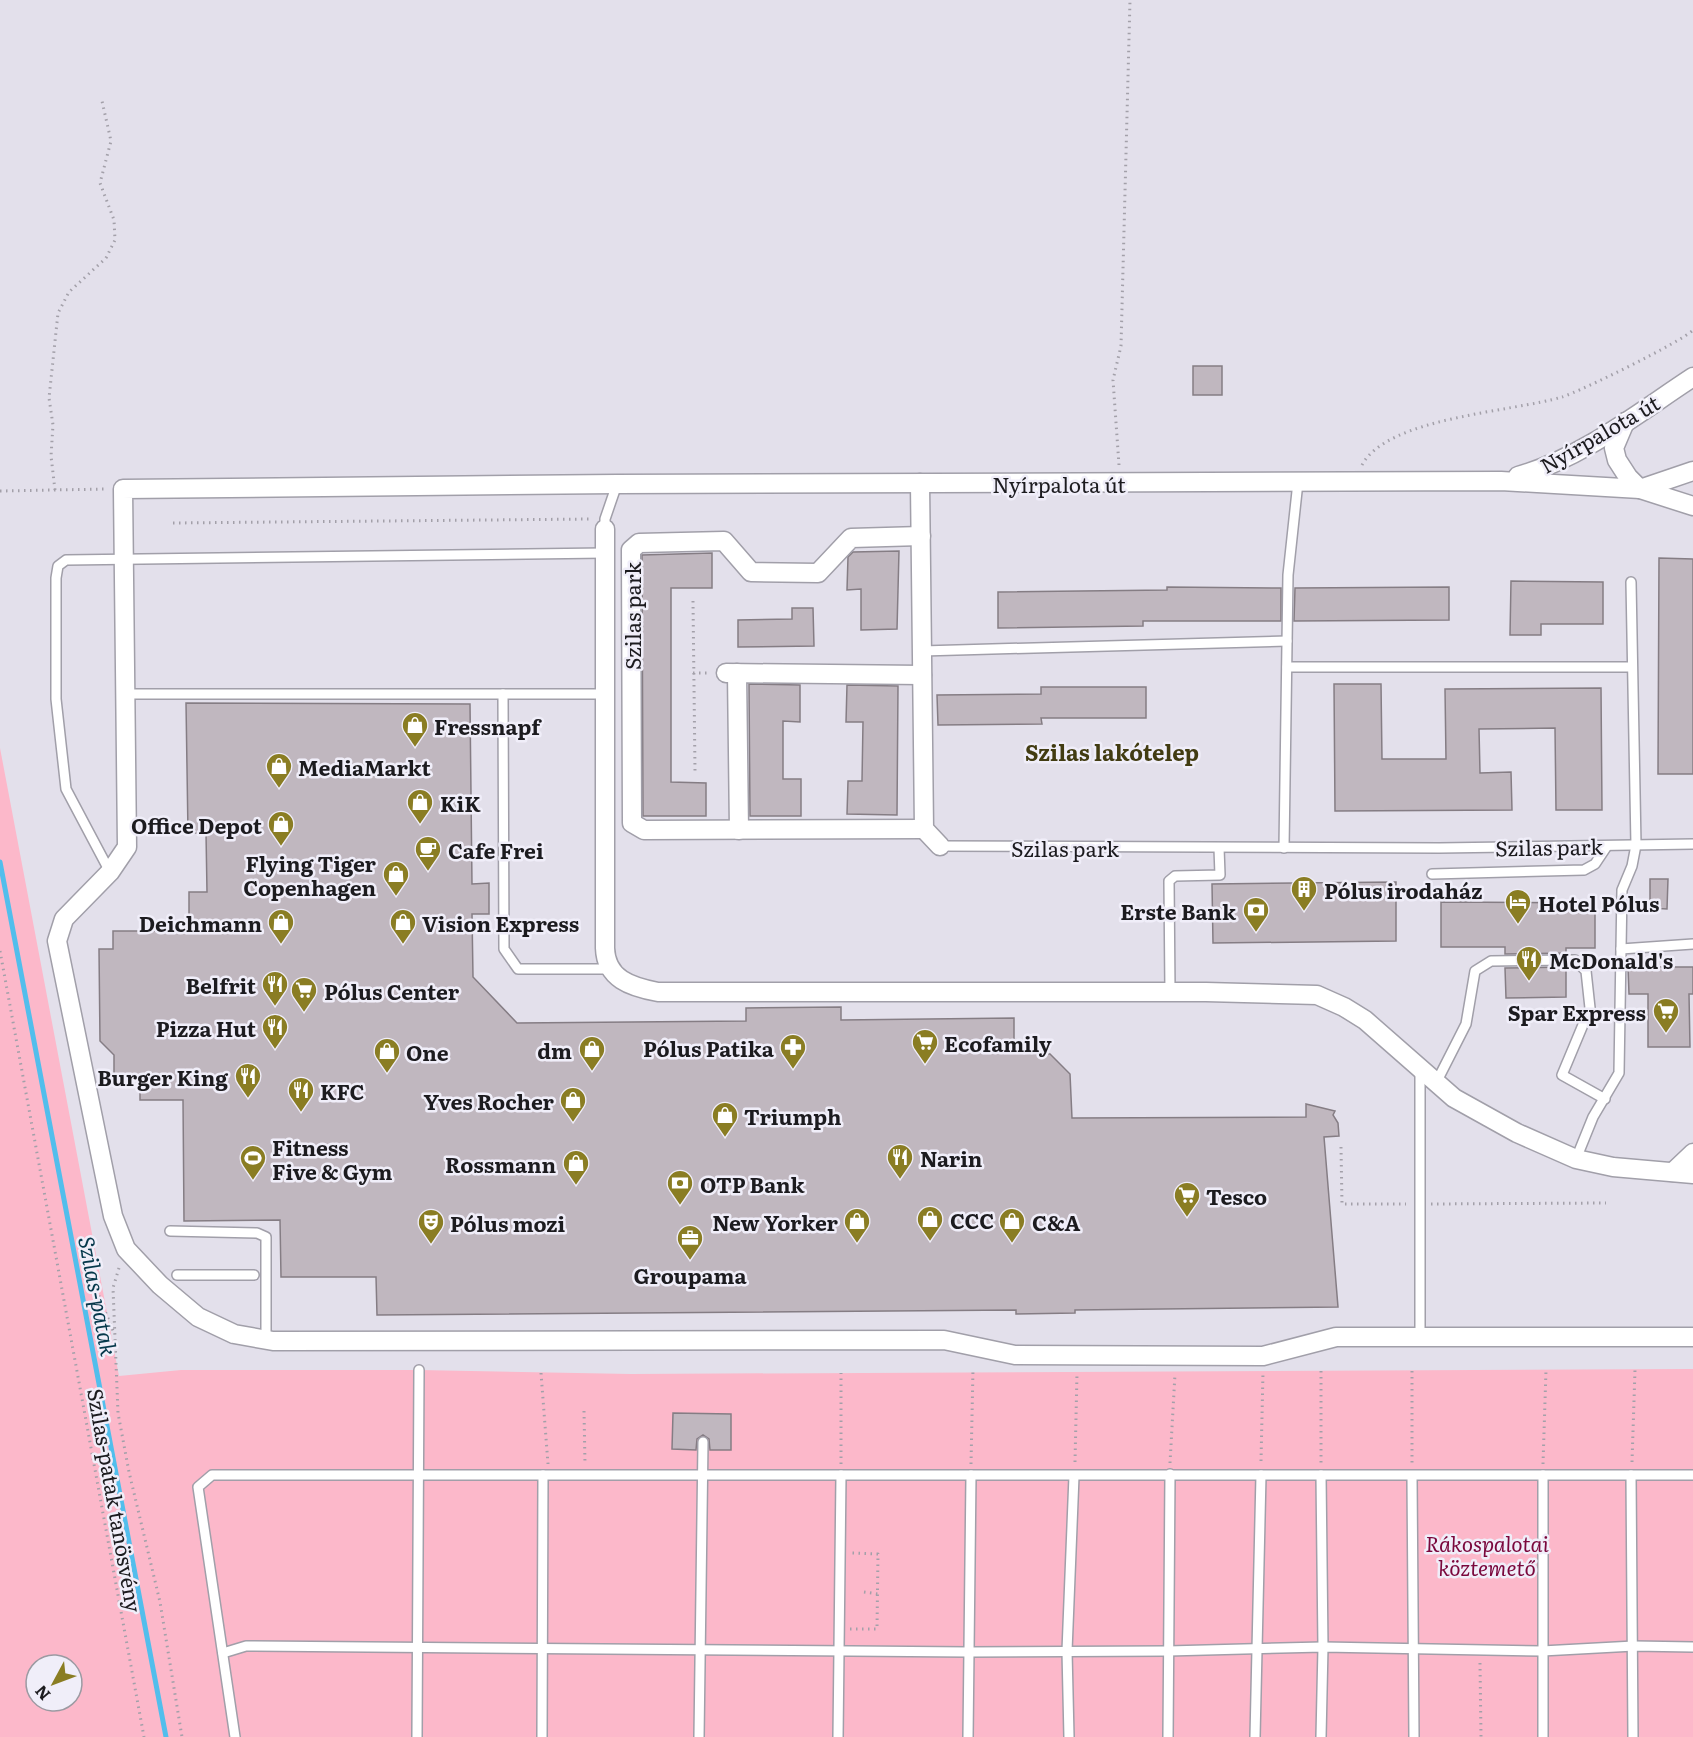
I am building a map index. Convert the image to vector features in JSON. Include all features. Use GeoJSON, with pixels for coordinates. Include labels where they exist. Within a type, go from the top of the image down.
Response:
{"type":"FeatureCollection","features":[{"type":"Feature","properties":{"kind":"street","name":"Nyírpalota út"},"geometry":{"type":"LineString","coordinates":[[1501,481],[1543,469],[1625,422],[1693,377]]}},
{"type":"Feature","properties":{"kind":"street"},"geometry":{"type":"LineString","coordinates":[[1625,422],[1614,448],[1617,460],[1628,477],[1640,489],[1693,506]]}},
{"type":"Feature","properties":{"kind":"street","name":"Nyírpalota út"},"geometry":{"type":"LineString","coordinates":[[123,489],[617,484],[1501,481],[1640,489],[1693,471]]}},
{"type":"Feature","properties":{"kind":"street"},"geometry":{"type":"LineString","coordinates":[[920,483],[924,830]]}},
{"type":"Feature","properties":{"kind":"street"},"geometry":{"type":"LineString","coordinates":[[123,489],[127,847],[110,872],[64,919],[57,941],[113,1216],[126,1250],[160,1285],[198,1317],[234,1334],[266,1340],[944,1340],[1016,1355],[1263,1356],[1336,1337],[1693,1337]]}},
{"type":"Feature","properties":{"kind":"street"},"geometry":{"type":"LineString","coordinates":[[605,524],[605,948],[609,969],[620,980],[638,988],[658,992],[1170,992],[1317,995],[1344,1007],[1365,1020],[1436,1083],[1470,1108],[1517,1133],[1576,1160],[1613,1167],[1693,1174]]}},
{"type":"Feature","properties":{"kind":"street","name":"Szilas park"},"geometry":{"type":"LineString","coordinates":[[921,536],[850,538],[818,573],[751,572],[724,541],[639,543],[631,550],[632,823],[644,830],[924,830],[940,846]]}},
{"type":"Feature","properties":{"kind":"street"},"geometry":{"type":"LineString","coordinates":[[739,830],[731,673],[922,675]]}},
{"type":"Feature","properties":{"kind":"street"},"geometry":{"type":"LineString","coordinates":[[1674,1172],[1693,1153]]}},
{"type":"Feature","properties":{"kind":"lane"},"geometry":{"type":"LineString","coordinates":[[1284,848],[1288,575],[1298,482]]}},
{"type":"Feature","properties":{"kind":"lane"},"geometry":{"type":"LineString","coordinates":[[605,524],[617,484]]}},
{"type":"Feature","properties":{"kind":"lane"},"geometry":{"type":"LineString","coordinates":[[110,872],[66,789],[56,699],[56,578],[58,567],[66,560],[605,553]]}},
{"type":"Feature","properties":{"kind":"lane"},"geometry":{"type":"LineString","coordinates":[[1576,1160],[1593,1117],[1619,1073],[1622,890],[1632,867],[1636,845],[1631,582]]}},
{"type":"Feature","properties":{"kind":"lane"},"geometry":{"type":"LineString","coordinates":[[922,651],[1287,641]]}},
{"type":"Feature","properties":{"kind":"lane"},"geometry":{"type":"LineString","coordinates":[[1287,667],[1631,667]]}},
{"type":"Feature","properties":{"kind":"lane"},"geometry":{"type":"LineString","coordinates":[[124,693],[606,694]]}},
{"type":"Feature","properties":{"kind":"lane"},"geometry":{"type":"LineString","coordinates":[[503,694],[504,949],[518,969],[539,971],[609,969]]}},
{"type":"Feature","properties":{"kind":"lane","name":"Szilas park"},"geometry":{"type":"LineString","coordinates":[[940,846],[1284,848],[1693,844]]}},
{"type":"Feature","properties":{"kind":"lane"},"geometry":{"type":"LineString","coordinates":[[1432,874],[1584,870],[1595,864],[1607,846]]}},
{"type":"Feature","properties":{"kind":"lane"},"geometry":{"type":"LineString","coordinates":[[1170,992],[1169,881],[1175,876],[1220,875],[1219,848]]}},
{"type":"Feature","properties":{"kind":"lane"},"geometry":{"type":"LineString","coordinates":[[1621,949],[1693,945]]}},
{"type":"Feature","properties":{"kind":"lane"},"geometry":{"type":"LineString","coordinates":[[1436,1083],[1458,1043],[1469,1014],[1474,971],[1491,961],[1575,960],[1580,963],[1589,981],[1590,1008],[1562,1075],[1605,1099]]}},
{"type":"Feature","properties":{"kind":"lane"},"geometry":{"type":"LineString","coordinates":[[1420,1068],[1420,1337]]}},
{"type":"Feature","properties":{"kind":"lane"},"geometry":{"type":"LineString","coordinates":[[170,1231],[257,1233],[266,1237],[266,1340]]}},
{"type":"Feature","properties":{"kind":"lane"},"geometry":{"type":"LineString","coordinates":[[177,1275],[254,1275]]}},
{"type":"Feature","properties":{"kind":"lane"},"geometry":{"type":"LineString","coordinates":[[417,1737],[419,1370]]}},
{"type":"Feature","properties":{"kind":"lane"},"geometry":{"type":"LineString","coordinates":[[699,1737],[703,1442]]}},
{"type":"Feature","properties":{"kind":"lane"},"geometry":{"type":"LineString","coordinates":[[968,1737],[971,1474]]}},
{"type":"Feature","properties":{"kind":"lane"},"geometry":{"type":"LineString","coordinates":[[1168,1737],[1170,1474]]}},
{"type":"Feature","properties":{"kind":"lane"},"geometry":{"type":"LineString","coordinates":[[235,1737],[198,1487],[212,1475],[1693,1475]]}},
{"type":"Feature","properties":{"kind":"lane"},"geometry":{"type":"LineString","coordinates":[[542,1737],[540,1646],[546,1475]]}},
{"type":"Feature","properties":{"kind":"lane"},"geometry":{"type":"LineString","coordinates":[[838,1737],[841,1475]]}},
{"type":"Feature","properties":{"kind":"lane"},"geometry":{"type":"LineString","coordinates":[[1255,1737],[1261,1475]]}},
{"type":"Feature","properties":{"kind":"lane"},"geometry":{"type":"LineString","coordinates":[[1321,1475],[1323,1647],[1321,1737]]}},
{"type":"Feature","properties":{"kind":"lane"},"geometry":{"type":"LineString","coordinates":[[1543,1475],[1543,1737]]}},
{"type":"Feature","properties":{"kind":"lane"},"geometry":{"type":"LineString","coordinates":[[1631,1475],[1634,1737]]}},
{"type":"Feature","properties":{"kind":"lane"},"geometry":{"type":"LineString","coordinates":[[1069,1737],[1067,1651],[1074,1476]]}},
{"type":"Feature","properties":{"kind":"lane"},"geometry":{"type":"LineString","coordinates":[[1413,1476],[1414,1737]]}},
{"type":"Feature","properties":{"kind":"lane"},"geometry":{"type":"LineString","coordinates":[[223,1653],[246,1646],[540,1646],[969,1652],[1168,1651],[1323,1647],[1542,1651],[1634,1646],[1693,1647]]}},
{"type":"Feature","properties":{"kind":"path"},"geometry":{"type":"LineString","coordinates":[[1118,482],[1119,443],[1113,380],[1120,346],[1130,0]]}},
{"type":"Feature","properties":{"kind":"path"},"geometry":{"type":"LineString","coordinates":[[55,490],[51,456],[53,425],[48,398],[58,314],[69,292],[106,258],[115,240],[114,220],[100,183],[111,141],[102,101]]}},
{"type":"Feature","properties":{"kind":"path"},"geometry":{"type":"LineString","coordinates":[[1353,482],[1370,451],[1412,431],[1434,422],[1563,397],[1693,330]]}},
{"type":"Feature","properties":{"kind":"path"},"geometry":{"type":"LineString","coordinates":[[0,491],[123,489]]}},
{"type":"Feature","properties":{"kind":"path"},"geometry":{"type":"LineString","coordinates":[[173,523],[605,524]]}},
{"type":"Feature","properties":{"kind":"path"},"geometry":{"type":"LineString","coordinates":[[693,601],[695,771]]}},
{"type":"Feature","properties":{"kind":"path","name":"Szilas-patak tanösvény"},"geometry":{"type":"LineString","coordinates":[[0,951],[144,1737]]}},
{"type":"Feature","properties":{"kind":"path"},"geometry":{"type":"LineString","coordinates":[[1341,1147],[1342,1204],[1606,1203]]}},
{"type":"Feature","properties":{"kind":"path"},"geometry":{"type":"LineString","coordinates":[[126,1250],[113,1288],[118,1413],[131,1483],[160,1602],[182,1737]]}},
{"type":"Feature","properties":{"kind":"path"},"geometry":{"type":"LineString","coordinates":[[93,1279],[115,1336]]}},
{"type":"Feature","properties":{"kind":"path"},"geometry":{"type":"LineString","coordinates":[[971,1474],[973,1369]]}},
{"type":"Feature","properties":{"kind":"path"},"geometry":{"type":"LineString","coordinates":[[1543,1475],[1546,1370]]}},
{"type":"Feature","properties":{"kind":"path"},"geometry":{"type":"LineString","coordinates":[[1631,1475],[1635,1370]]}},
{"type":"Feature","properties":{"kind":"path"},"geometry":{"type":"LineString","coordinates":[[1261,1475],[1263,1371]]}},
{"type":"Feature","properties":{"kind":"path"},"geometry":{"type":"LineString","coordinates":[[1321,1371],[1321,1475]]}},
{"type":"Feature","properties":{"kind":"path"},"geometry":{"type":"LineString","coordinates":[[1412,1371],[1413,1476]]}},
{"type":"Feature","properties":{"kind":"path"},"geometry":{"type":"LineString","coordinates":[[1074,1476],[1077,1372]]}},
{"type":"Feature","properties":{"kind":"path"},"geometry":{"type":"LineString","coordinates":[[1170,1474],[1175,1372]]}},
{"type":"Feature","properties":{"kind":"path"},"geometry":{"type":"LineString","coordinates":[[541,1373],[546,1475]]}},
{"type":"Feature","properties":{"kind":"path"},"geometry":{"type":"LineString","coordinates":[[841,1373],[841,1475]]}},
{"type":"Feature","properties":{"kind":"path"},"geometry":{"type":"LineString","coordinates":[[584,1411],[585,1475]]}},
{"type":"Feature","properties":{"kind":"path"},"geometry":{"type":"LineString","coordinates":[[839,1553],[878,1554],[877,1629],[839,1629]]}},
{"type":"Feature","properties":{"kind":"path"},"geometry":{"type":"LineString","coordinates":[[864,1592],[878,1594]]}},
{"type":"Feature","properties":{"kind":"path"},"geometry":{"type":"LineString","coordinates":[[1480,1649],[1481,1737]]}},
{"type":"Feature","properties":{"kind":"green space","name":"Rákospalotai köztemető"},"geometry":{"type":"Polygon","coordinates":[[[0,748],[119,1376],[181,1370],[419,1370],[631,1374],[1693,1369],[1693,1737],[0,1737],[0,748]]]}},
{"type":"Feature","properties":{"kind":"building"},"geometry":{"type":"Polygon","coordinates":[[[1193,366],[1222,366],[1222,395],[1193,395],[1193,366]]]}},
{"type":"Feature","properties":{"kind":"building"},"geometry":{"type":"Polygon","coordinates":[[[899,551],[897,629],[861,630],[861,589],[847,590],[848,557],[853,552],[899,551]]]}},
{"type":"Feature","properties":{"kind":"building"},"geometry":{"type":"Polygon","coordinates":[[[712,553],[712,588],[671,588],[671,782],[706,783],[706,816],[643,816],[642,555],[712,553]]]}},
{"type":"Feature","properties":{"kind":"building"},"geometry":{"type":"Polygon","coordinates":[[[1659,558],[1693,559],[1693,774],[1658,774],[1659,558]]]}},
{"type":"Feature","properties":{"kind":"building"},"geometry":{"type":"Polygon","coordinates":[[[1511,581],[1603,582],[1603,624],[1541,624],[1541,635],[1510,635],[1511,581]]]}},
{"type":"Feature","properties":{"kind":"building"},"geometry":{"type":"Polygon","coordinates":[[[1167,587],[1281,588],[1281,621],[1143,621],[1143,626],[998,628],[998,592],[1167,590],[1167,587]]]}},
{"type":"Feature","properties":{"kind":"building"},"geometry":{"type":"Polygon","coordinates":[[[1449,587],[1449,620],[1294,621],[1295,588],[1449,587]]]}},
{"type":"Feature","properties":{"kind":"building"},"geometry":{"type":"Polygon","coordinates":[[[792,608],[813,608],[814,646],[738,647],[738,620],[792,619],[792,608]]]}},
{"type":"Feature","properties":{"kind":"building"},"geometry":{"type":"Polygon","coordinates":[[[749,684],[800,685],[800,722],[783,721],[783,779],[801,779],[801,816],[750,816],[749,684]]]}},
{"type":"Feature","properties":{"kind":"building"},"geometry":{"type":"Polygon","coordinates":[[[1334,684],[1381,684],[1382,759],[1446,759],[1445,689],[1601,688],[1602,810],[1556,810],[1555,728],[1479,729],[1480,773],[1511,772],[1512,810],[1335,811],[1334,684]]]}},
{"type":"Feature","properties":{"kind":"building"},"geometry":{"type":"Polygon","coordinates":[[[847,685],[898,686],[897,815],[847,814],[848,781],[862,781],[863,722],[846,722],[847,685]]]}},
{"type":"Feature","properties":{"kind":"building"},"geometry":{"type":"Polygon","coordinates":[[[1041,687],[1146,687],[1146,718],[1041,718],[1042,724],[938,725],[937,695],[1041,694],[1041,687]]]}},
{"type":"Feature","properties":{"kind":"building","name":"Pólus Center"},"geometry":{"type":"Polygon","coordinates":[[[186,703],[470,704],[472,884],[489,883],[489,914],[472,914],[473,977],[517,1023],[746,1021],[746,1008],[841,1007],[841,1020],[1014,1018],[1014,1053],[1050,1054],[1070,1074],[1072,1118],[1306,1117],[1306,1104],[1335,1111],[1333,1115],[1338,1123],[1339,1136],[1324,1137],[1338,1307],[1075,1310],[1075,1313],[1016,1314],[1016,1310],[377,1315],[376,1277],[281,1277],[280,1220],[184,1221],[183,1100],[140,1100],[140,1080],[114,1080],[114,1055],[100,1041],[99,949],[113,949],[113,931],[189,931],[189,892],[207,892],[206,833],[188,833],[186,703]]]}},
{"type":"Feature","properties":{"kind":"building"},"geometry":{"type":"Polygon","coordinates":[[[1650,879],[1668,879],[1667,909],[1650,908],[1650,879]]]}},
{"type":"Feature","properties":{"kind":"building","name":"Pólus irodaház"},"geometry":{"type":"Polygon","coordinates":[[[1396,882],[1396,941],[1213,943],[1212,884],[1396,882]]]}},
{"type":"Feature","properties":{"kind":"building","name":"Hotel Pólus"},"geometry":{"type":"Polygon","coordinates":[[[1441,902],[1595,903],[1595,948],[1566,948],[1566,953],[1505,954],[1505,947],[1441,947],[1441,902]]]}},
{"type":"Feature","properties":{"kind":"building"},"geometry":{"type":"Polygon","coordinates":[[[1566,967],[1566,997],[1506,998],[1505,968],[1566,967]]]}},
{"type":"Feature","properties":{"kind":"building"},"geometry":{"type":"Polygon","coordinates":[[[1628,967],[1693,967],[1693,994],[1689,994],[1690,1047],[1648,1047],[1648,994],[1629,994],[1628,967]]]}},
{"type":"Feature","properties":{"kind":"building"},"geometry":{"type":"Polygon","coordinates":[[[673,1413],[731,1414],[731,1450],[710,1450],[709,1439],[703,1435],[697,1439],[696,1450],[672,1449],[673,1413]]]}},
{"type":"Feature","properties":{"kind":"waterway","name":"Szilas-patak"},"geometry":{"type":"LineString","coordinates":[[0,862],[166,1737]]}},
{"type":"Feature","properties":{"kind":"place","name":"Fressnapf"},"geometry":{"type":"Point","coordinates":[415,748]}},
{"type":"Feature","properties":{"kind":"place","name":"MediaMarkt"},"geometry":{"type":"Point","coordinates":[279,789]}},
{"type":"Feature","properties":{"kind":"place","name":"KiK"},"geometry":{"type":"Point","coordinates":[420,825]}},
{"type":"Feature","properties":{"kind":"place","name":"Office Depot"},"geometry":{"type":"Point","coordinates":[281,847]}},
{"type":"Feature","properties":{"kind":"place","name":"Cafe Frei"},"geometry":{"type":"Point","coordinates":[428,872]}},
{"type":"Feature","properties":{"kind":"place","name":"Flying Tiger Copenhagen"},"geometry":{"type":"Point","coordinates":[396,897]}},
{"type":"Feature","properties":{"kind":"place","name":"Pólus irodaház"},"geometry":{"type":"Point","coordinates":[1304,912]}},
{"type":"Feature","properties":{"kind":"place","name":"Hotel Pólus"},"geometry":{"type":"Point","coordinates":[1518,925]}},
{"type":"Feature","properties":{"kind":"place","name":"Erste Bank"},"geometry":{"type":"Point","coordinates":[1256,933]}},
{"type":"Feature","properties":{"kind":"place","name":"Deichmann"},"geometry":{"type":"Point","coordinates":[281,945]}},
{"type":"Feature","properties":{"kind":"place","name":"Vision Express"},"geometry":{"type":"Point","coordinates":[403,945]}},
{"type":"Feature","properties":{"kind":"place","name":"McDonald's"},"geometry":{"type":"Point","coordinates":[1529,982]}},
{"type":"Feature","properties":{"kind":"place","name":"Belfrit"},"geometry":{"type":"Point","coordinates":[275,1007]}},
{"type":"Feature","properties":{"kind":"place","name":"Pólus Center"},"geometry":{"type":"Point","coordinates":[304,1013]}},
{"type":"Feature","properties":{"kind":"place","name":"Spar Express"},"geometry":{"type":"Point","coordinates":[1666,1034]}},
{"type":"Feature","properties":{"kind":"place","name":"Pizza Hut"},"geometry":{"type":"Point","coordinates":[275,1050]}},
{"type":"Feature","properties":{"kind":"place","name":"Ecofamily"},"geometry":{"type":"Point","coordinates":[925,1065]}},
{"type":"Feature","properties":{"kind":"place","name":"Pólus Patika"},"geometry":{"type":"Point","coordinates":[793,1070]}},
{"type":"Feature","properties":{"kind":"place","name":"dm"},"geometry":{"type":"Point","coordinates":[592,1072]}},
{"type":"Feature","properties":{"kind":"place","name":"One"},"geometry":{"type":"Point","coordinates":[387,1074]}},
{"type":"Feature","properties":{"kind":"place","name":"Burger King"},"geometry":{"type":"Point","coordinates":[248,1099]}},
{"type":"Feature","properties":{"kind":"place","name":"KFC"},"geometry":{"type":"Point","coordinates":[301,1113]}},
{"type":"Feature","properties":{"kind":"place","name":"Yves Rocher"},"geometry":{"type":"Point","coordinates":[573,1123]}},
{"type":"Feature","properties":{"kind":"place","name":"Triumph"},"geometry":{"type":"Point","coordinates":[725,1138]}},
{"type":"Feature","properties":{"kind":"place","name":"Narin"},"geometry":{"type":"Point","coordinates":[900,1180]}},
{"type":"Feature","properties":{"kind":"place","name":"Fitness Five & Gym"},"geometry":{"type":"Point","coordinates":[253,1181]}},
{"type":"Feature","properties":{"kind":"place","name":"Rossmann"},"geometry":{"type":"Point","coordinates":[576,1186]}},
{"type":"Feature","properties":{"kind":"place","name":"OTP Bank"},"geometry":{"type":"Point","coordinates":[680,1206]}},
{"type":"Feature","properties":{"kind":"place","name":"Tesco"},"geometry":{"type":"Point","coordinates":[1187,1218]}},
{"type":"Feature","properties":{"kind":"place","name":"CCC"},"geometry":{"type":"Point","coordinates":[930,1242]}},
{"type":"Feature","properties":{"kind":"place","name":"New Yorker"},"geometry":{"type":"Point","coordinates":[857,1244]}},
{"type":"Feature","properties":{"kind":"place","name":"C&A"},"geometry":{"type":"Point","coordinates":[1012,1244]}},
{"type":"Feature","properties":{"kind":"place","name":"Pólus mozi"},"geometry":{"type":"Point","coordinates":[431,1245]}},
{"type":"Feature","properties":{"kind":"place","name":"Groupama"},"geometry":{"type":"Point","coordinates":[690,1261]}},
{"type":"Feature","properties":{"kind":"district","name":"Szilas lakótelep"},"geometry":{"type":"Point","coordinates":[1112,751]}}]}
